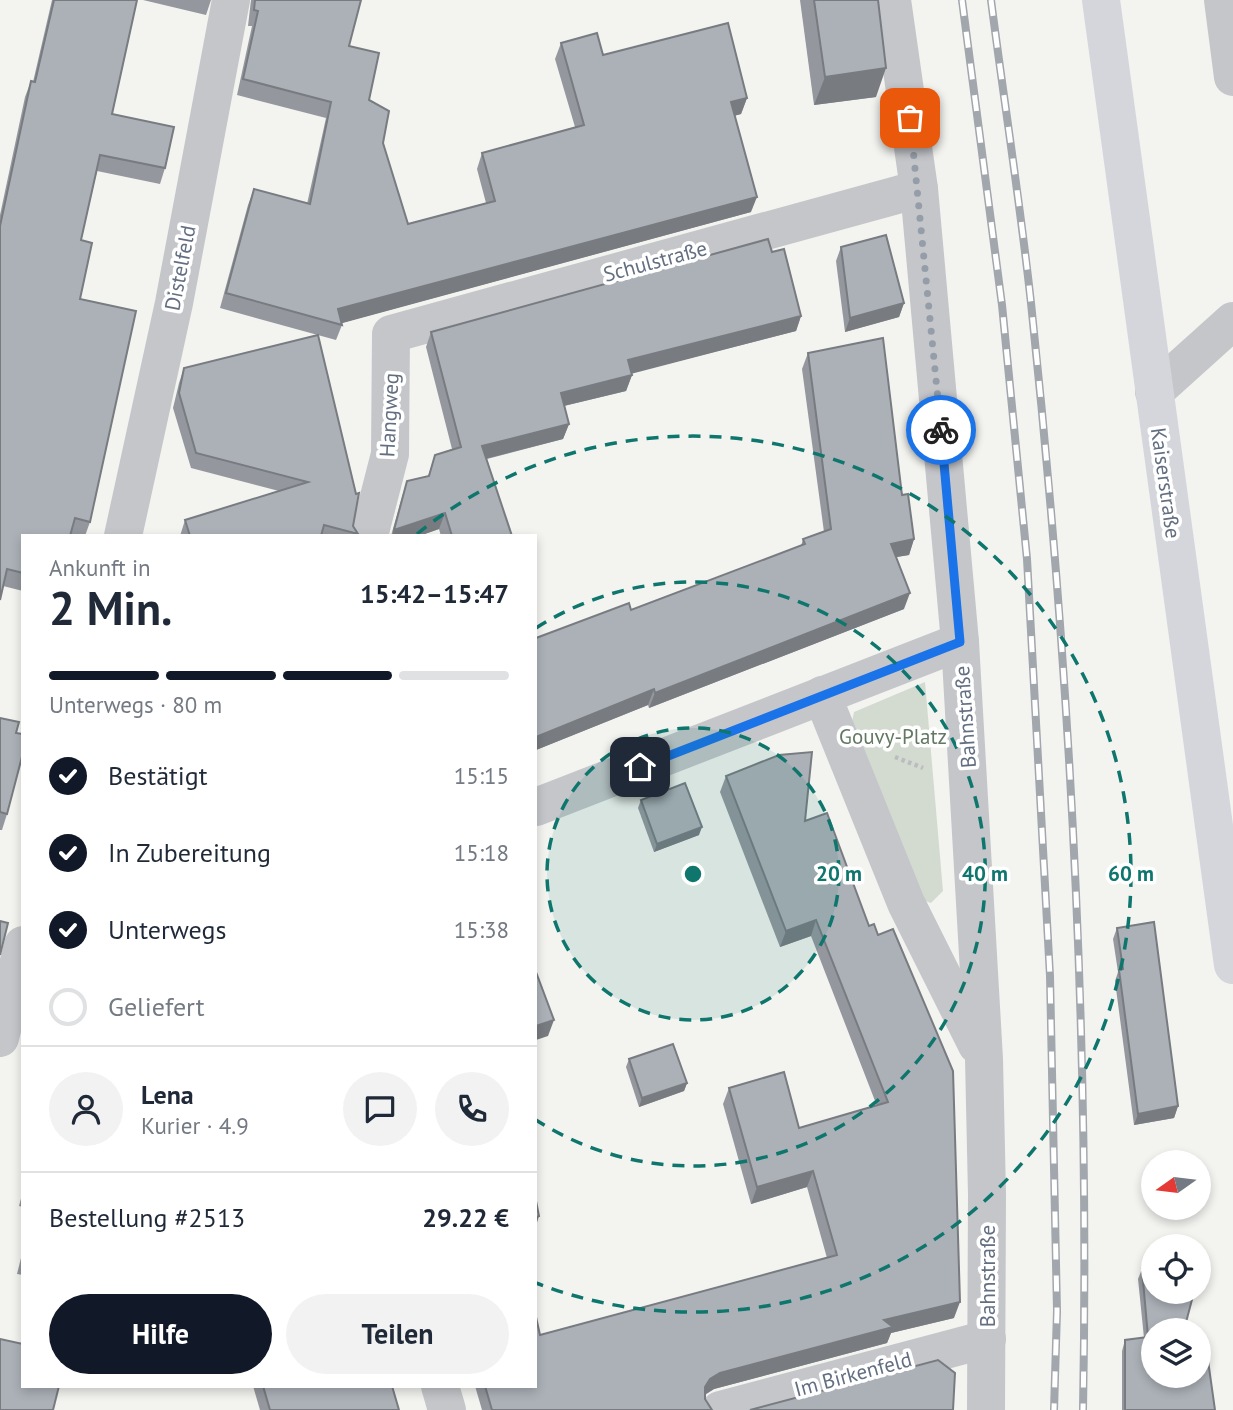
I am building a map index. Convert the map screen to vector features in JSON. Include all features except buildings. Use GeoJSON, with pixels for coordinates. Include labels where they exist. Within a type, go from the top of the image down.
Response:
{"type":"FeatureCollection","features":[{"type":"Feature","properties":{"kind":"main road","name":"Kaiserstraße"},"geometry":{"type":"LineString","coordinates":[[1101,0],[1233,965]]}},
{"type":"Feature","properties":{"kind":"street","name":"Distelfeld"},"geometry":{"type":"LineString","coordinates":[[123,534],[174,303],[231,0]]}},
{"type":"Feature","properties":{"kind":"street","name":"Bahnstraße"},"geometry":{"type":"LineString","coordinates":[[892,0],[919,189],[960,642],[984,1059],[986,1410]]}},
{"type":"Feature","properties":{"kind":"street"},"geometry":{"type":"LineString","coordinates":[[1223,0],[1233,77]]}},
{"type":"Feature","properties":{"kind":"street","name":"Schulstraße"},"geometry":{"type":"LineString","coordinates":[[391,334],[919,189]]}},
{"type":"Feature","properties":{"kind":"street"},"geometry":{"type":"LineString","coordinates":[[1154,392],[1233,321]]}},
{"type":"Feature","properties":{"kind":"street","name":"Hangweg"},"geometry":{"type":"LineString","coordinates":[[370,534],[390,454],[391,334]]}},
{"type":"Feature","properties":{"kind":"street"},"geometry":{"type":"LineString","coordinates":[[537,807],[960,642]]}},
{"type":"Feature","properties":{"kind":"street","name":"Bahnstraße"},"geometry":{"type":"LineString","coordinates":[[822,695],[906,903],[984,1059]]}},
{"type":"Feature","properties":{"kind":"street"},"geometry":{"type":"LineString","coordinates":[[0,1038],[21,954]]}},
{"type":"Feature","properties":{"kind":"street","name":"Im Birkenfeld"},"geometry":{"type":"LineString","coordinates":[[720,1410],[987,1339]]}},
{"type":"Feature","properties":{"kind":"street"},"geometry":{"type":"LineString","coordinates":[[441,1388],[447,1410]]}},
{"type":"Feature","properties":{"kind":"green space","name":"Gouvy-Platz"},"geometry":{"type":"Polygon","coordinates":[[[925,682],[943,891],[931,903],[917,898],[851,726],[854,712],[925,682]]]}},
{"type":"Feature","properties":{"kind":"railway"},"geometry":{"type":"LineString","coordinates":[[962,0],[1002,305],[1027,559],[1050,976],[1057,1311],[1054,1410]]}},
{"type":"Feature","properties":{"kind":"railway"},"geometry":{"type":"LineString","coordinates":[[991,0],[1031,303],[1057,579],[1080,994],[1083,1410]]}},
{"type":"Feature","properties":{"kind":"way so far"},"geometry":{"type":"LineString","coordinates":[[910,118],[941,430]]}},
{"type":"Feature","properties":{"kind":"route"},"geometry":{"type":"LineString","coordinates":[[640,767],[960,642],[941,430]]}}]}
